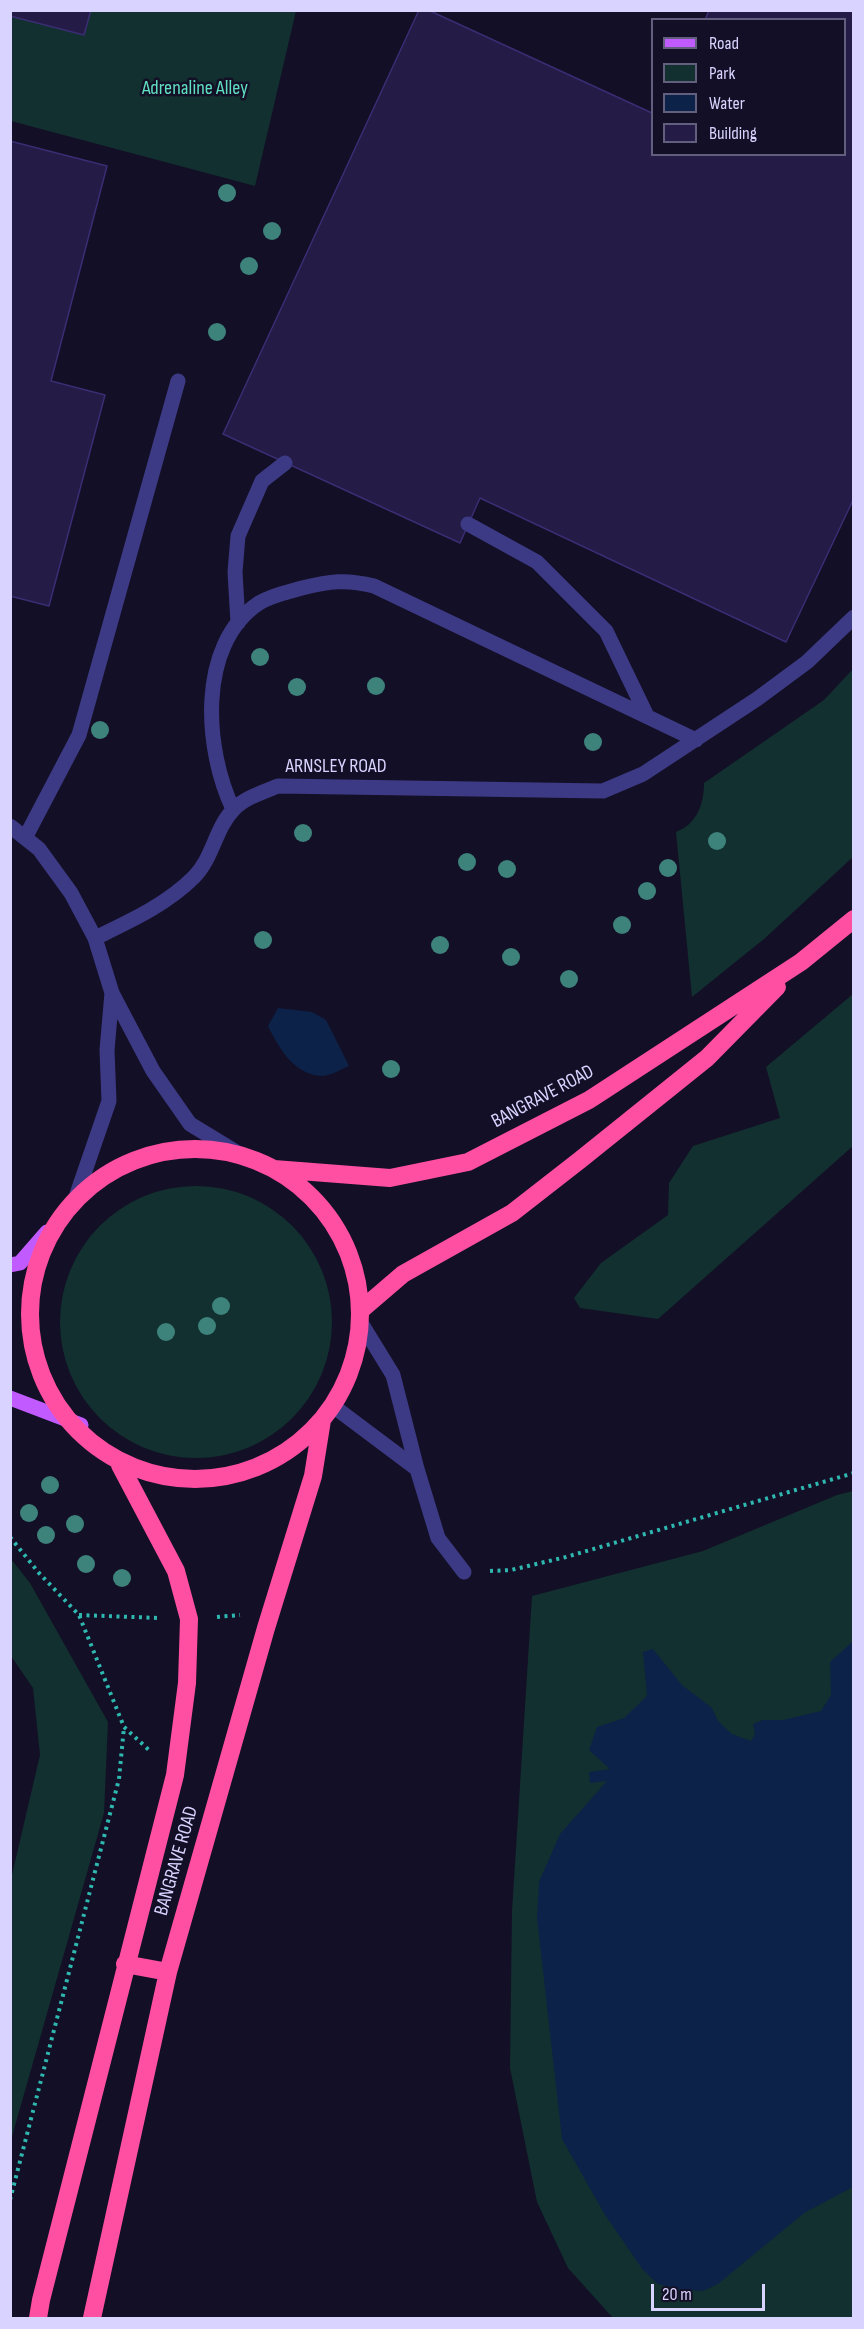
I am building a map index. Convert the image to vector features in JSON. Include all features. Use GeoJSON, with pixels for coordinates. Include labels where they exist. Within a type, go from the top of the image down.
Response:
{"type":"FeatureCollection","features":[{"type":"Feature","properties":{"kind":"highway","name":"BANGRAVE ROAD"},"geometry":{"type":"LineString","coordinates":[[274,1169],[390,1178],[468,1162],[589,1100],[801,962],[854,919]]}},
{"type":"Feature","properties":{"kind":"highway","name":"BANGRAVE ROAD"},"geometry":{"type":"LineString","coordinates":[[361,1316],[403,1274],[512,1213],[707,1058],[801,962]]}},
{"type":"Feature","properties":{"kind":"highway"},"geometry":{"type":"LineString","coordinates":[[197,1149],[241,1155],[274,1169],[319,1205],[349,1254],[361,1316],[354,1358],[328,1413],[274,1461],[225,1482],[171,1484],[120,1465],[100,1447],[48,1383],[31,1332],[31,1281],[47,1232],[77,1194],[113,1169],[154,1153],[197,1149]]}},
{"type":"Feature","properties":{"kind":"highway","name":"BANGRAVE ROAD"},"geometry":{"type":"LineString","coordinates":[[92,2319],[168,1972],[266,1628],[313,1476],[328,1413]]}},
{"type":"Feature","properties":{"kind":"highway","name":"BANGRAVE ROAD"},"geometry":{"type":"LineString","coordinates":[[38,2319],[125,1964],[175,1775],[187,1683],[189,1619],[176,1571],[120,1465]]}},
{"type":"Feature","properties":{"kind":"highway"},"geometry":{"type":"LineString","coordinates":[[125,1964],[168,1972]]}},
{"type":"Feature","properties":{"kind":"main road"},"geometry":{"type":"LineString","coordinates":[[10,1266],[20,1263],[47,1232]]}},
{"type":"Feature","properties":{"kind":"main road"},"geometry":{"type":"LineString","coordinates":[[10,1398],[81,1425]]}},
{"type":"Feature","properties":{"kind":"street"},"geometry":{"type":"LineString","coordinates":[[25,838],[79,735],[178,381]]}},
{"type":"Feature","properties":{"kind":"street"},"geometry":{"type":"LineString","coordinates":[[238,623],[235,572],[238,536],[262,481],[285,463]]}},
{"type":"Feature","properties":{"kind":"street"},"geometry":{"type":"LineString","coordinates":[[468,525],[537,562],[606,631],[647,716]]}},
{"type":"Feature","properties":{"kind":"street"},"geometry":{"type":"LineString","coordinates":[[95,938],[161,903],[193,878],[207,862],[233,809],[223,787],[212,735],[216,667],[225,644],[238,623],[259,604],[283,593],[350,580],[374,586],[696,740],[807,662],[854,617]]}},
{"type":"Feature","properties":{"kind":"street","name":"ARNSLEY ROAD"},"geometry":{"type":"LineString","coordinates":[[233,809],[249,798],[278,786],[603,791],[643,774],[696,740]]}},
{"type":"Feature","properties":{"kind":"street"},"geometry":{"type":"LineString","coordinates":[[10,826],[39,849],[71,893],[95,938],[112,993],[153,1071],[190,1124],[241,1155]]}},
{"type":"Feature","properties":{"kind":"street"},"geometry":{"type":"LineString","coordinates":[[77,1194],[108,1101],[107,1050],[112,993]]}},
{"type":"Feature","properties":{"kind":"street"},"geometry":{"type":"LineString","coordinates":[[361,1316],[393,1375],[417,1469],[438,1538],[464,1572]]}},
{"type":"Feature","properties":{"kind":"street"},"geometry":{"type":"LineString","coordinates":[[328,1413],[417,1469]]}},
{"type":"Feature","properties":{"kind":"path"},"geometry":{"type":"LineString","coordinates":[[464,1572],[511,1569],[566,1557],[854,1473]]}},
{"type":"Feature","properties":{"kind":"path"},"geometry":{"type":"LineString","coordinates":[[10,1537],[39,1574],[79,1615],[124,1727],[175,1775]]}},
{"type":"Feature","properties":{"kind":"path"},"geometry":{"type":"LineString","coordinates":[[10,2200],[119,1779],[124,1727]]}},
{"type":"Feature","properties":{"kind":"green space","name":"Adrenaline Alley"},"geometry":{"type":"Polygon","coordinates":[[[10,11],[296,11],[255,186],[11,121],[10,11]]]}},
{"type":"Feature","properties":{"kind":"green space"},"geometry":{"type":"Polygon","coordinates":[[[853,669],[853,857],[764,939],[692,997],[676,832],[689,824],[698,812],[703,798],[704,783],[824,700],[853,669]]]}},
{"type":"Feature","properties":{"kind":"green space"},"geometry":{"type":"Polygon","coordinates":[[[853,994],[853,1146],[658,1319],[580,1308],[574,1298],[601,1263],[668,1215],[669,1183],[693,1146],[780,1118],[766,1067],[853,994]]]}},
{"type":"Feature","properties":{"kind":"green space"},"geometry":{"type":"Polygon","coordinates":[[[196,1186],[235,1192],[260,1202],[292,1226],[309,1247],[321,1270],[329,1296],[332,1322],[326,1361],[316,1386],[292,1418],[271,1435],[248,1447],[222,1455],[196,1458],[157,1452],[132,1442],[100,1418],[83,1397],[71,1374],[63,1348],[60,1322],[66,1283],[76,1258],[100,1226],[121,1209],[144,1197],[170,1189],[196,1186]]]}},
{"type":"Feature","properties":{"kind":"green space"},"geometry":{"type":"Polygon","coordinates":[[[853,1491],[853,2318],[613,2318],[568,2268],[537,2202],[510,2068],[512,1911],[532,1596],[703,1551],[837,1495],[853,1491]]]}},
{"type":"Feature","properties":{"kind":"green space"},"geometry":{"type":"Polygon","coordinates":[[[11,1559],[30,1583],[108,1722],[104,1813],[11,2140],[11,1879],[40,1755],[33,1688],[11,1656],[11,1559]]]}},
{"type":"Feature","properties":{"kind":"water"},"geometry":{"type":"Polygon","coordinates":[[[278,1008],[312,1012],[326,1020],[349,1066],[322,1076],[303,1071],[296,1066],[277,1043],[268,1026],[278,1008]]]}},
{"type":"Feature","properties":{"kind":"water"},"geometry":{"type":"Polygon","coordinates":[[[853,1641],[853,2187],[804,2213],[718,2284],[703,2291],[682,2290],[658,2284],[643,2270],[605,2215],[562,2139],[537,1918],[539,1882],[560,1834],[607,1781],[590,1783],[589,1772],[610,1769],[589,1750],[597,1727],[624,1718],[647,1696],[643,1652],[653,1649],[682,1685],[712,1708],[718,1721],[732,1734],[751,1741],[755,1734],[753,1724],[763,1720],[783,1720],[821,1711],[831,1695],[830,1662],[853,1641]]]}},
{"type":"Feature","properties":{"kind":"building"},"geometry":{"type":"Polygon","coordinates":[[[10,10],[91,10],[84,35],[10,16],[10,10]]]}},
{"type":"Feature","properties":{"kind":"building"},"geometry":{"type":"Polygon","coordinates":[[[419,10],[428,10],[651,113],[651,156],[846,156],[846,18],[706,18],[709,10],[854,10],[854,498],[786,642],[480,498],[460,543],[223,434],[419,10]]]}},
{"type":"Feature","properties":{"kind":"building"},"geometry":{"type":"Polygon","coordinates":[[[10,141],[107,166],[51,381],[105,395],[49,606],[10,596],[10,141]]]}}]}
